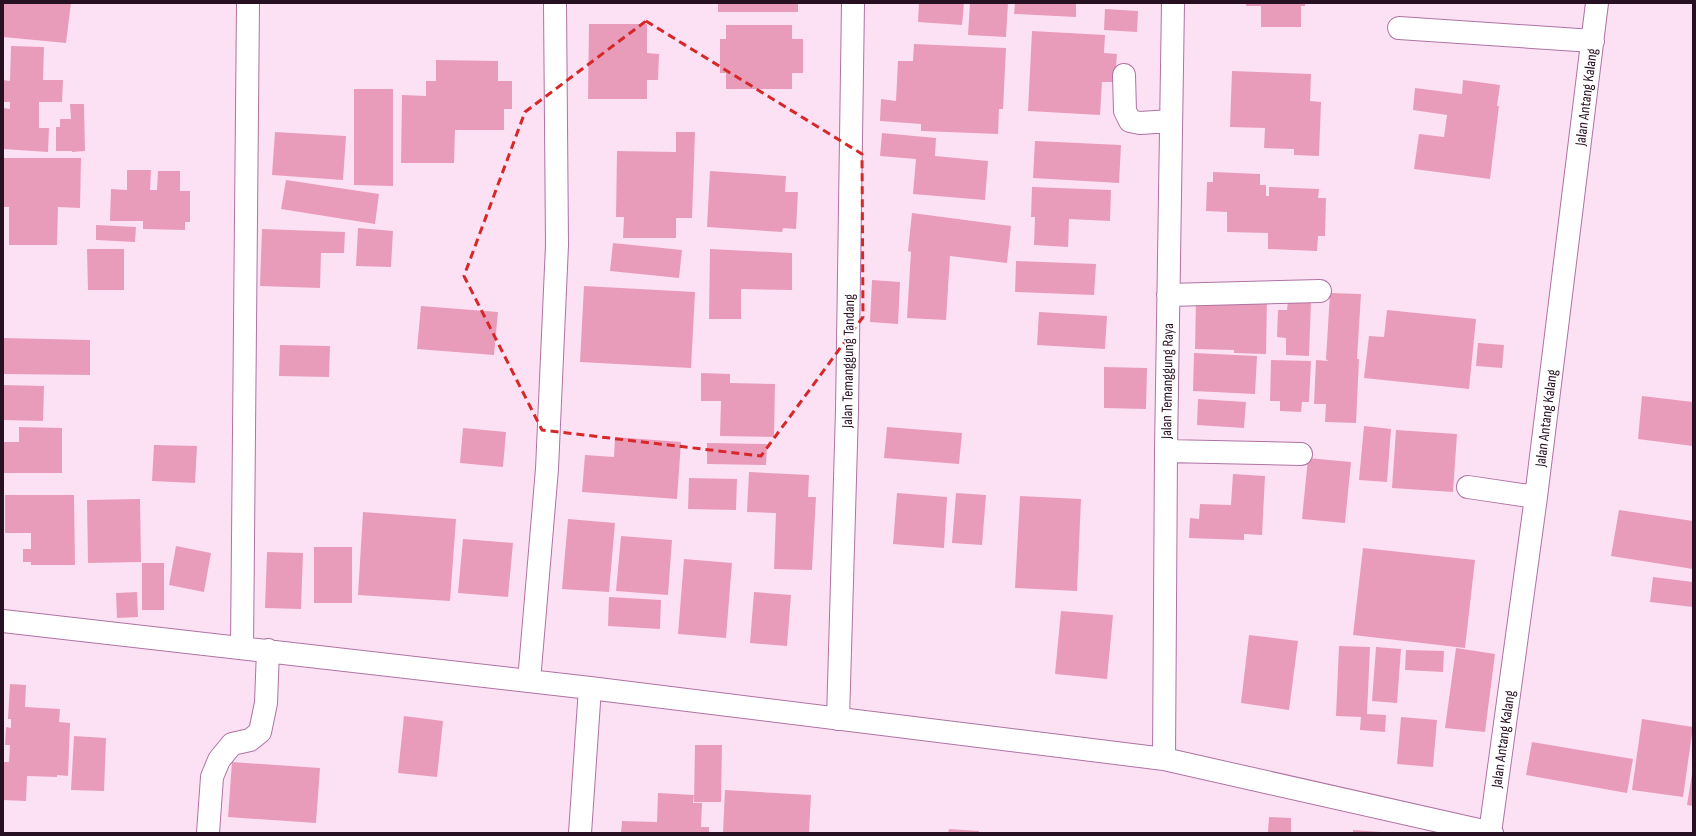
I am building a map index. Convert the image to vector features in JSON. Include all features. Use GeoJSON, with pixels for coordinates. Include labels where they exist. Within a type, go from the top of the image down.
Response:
{"type":"FeatureCollection","features":[{"type":"Feature","properties":{"kind":"street"},"geometry":{"type":"LineString","coordinates":[[242,647],[248,3]]}},
{"type":"Feature","properties":{"kind":"street"},"geometry":{"type":"LineString","coordinates":[[529,681],[547,468],[557,245],[555,3]]}},
{"type":"Feature","properties":{"kind":"street","name":"Jalan Temanggung Tandang"},"geometry":{"type":"LineString","coordinates":[[838,719],[848,410],[853,3]]}},
{"type":"Feature","properties":{"kind":"street","name":"Jalan Temanggung Raya"},"geometry":{"type":"LineString","coordinates":[[1164,760],[1166,451],[1173,3]]}},
{"type":"Feature","properties":{"kind":"street","name":"Jalan Antang Kalang"},"geometry":{"type":"LineString","coordinates":[[1491,833],[1536,496],[1597,3]]}},
{"type":"Feature","properties":{"kind":"street"},"geometry":{"type":"LineString","coordinates":[[1399,28],[1593,41]]}},
{"type":"Feature","properties":{"kind":"street"},"geometry":{"type":"LineString","coordinates":[[1124,75],[1125,111],[1130,121],[1140,123],[1171,120]]}},
{"type":"Feature","properties":{"kind":"street"},"geometry":{"type":"LineString","coordinates":[[1168,294],[1320,291]]}},
{"type":"Feature","properties":{"kind":"street"},"geometry":{"type":"LineString","coordinates":[[1166,451],[1301,454]]}},
{"type":"Feature","properties":{"kind":"street"},"geometry":{"type":"LineString","coordinates":[[1468,487],[1536,496]]}},
{"type":"Feature","properties":{"kind":"street"},"geometry":{"type":"LineString","coordinates":[[3,621],[242,647],[590,688],[1164,760],[1491,833]]}},
{"type":"Feature","properties":{"kind":"street"},"geometry":{"type":"LineString","coordinates":[[208,833],[212,777],[219,760],[232,744],[250,740],[260,732],[266,703],[268,650]]}},
{"type":"Feature","properties":{"kind":"street"},"geometry":{"type":"LineString","coordinates":[[580,833],[590,688]]}},
{"type":"Feature","properties":{"kind":"highlighted area"},"geometry":{"type":"Polygon","coordinates":[[[646,21],[862,154],[863,317],[761,456],[542,430],[464,276],[525,112],[646,21]]]}},
{"type":"Feature","properties":{"kind":"building"},"geometry":{"type":"Polygon","coordinates":[[[3,3],[71,3],[66,43],[3,37],[3,3]]]}},
{"type":"Feature","properties":{"kind":"building"},"geometry":{"type":"Polygon","coordinates":[[[718,3],[798,3],[798,12],[718,12],[718,3]]]}},
{"type":"Feature","properties":{"kind":"building"},"geometry":{"type":"Polygon","coordinates":[[[919,3],[964,3],[962,25],[918,22],[919,3]]]}},
{"type":"Feature","properties":{"kind":"building"},"geometry":{"type":"Polygon","coordinates":[[[970,3],[1008,3],[1006,37],[968,35],[970,3]]]}},
{"type":"Feature","properties":{"kind":"building"},"geometry":{"type":"Polygon","coordinates":[[[1015,3],[1076,3],[1076,17],[1014,14],[1015,3]]]}},
{"type":"Feature","properties":{"kind":"building"},"geometry":{"type":"Polygon","coordinates":[[[1246,3],[1305,3],[1305,6],[1301,6],[1301,27],[1261,27],[1261,6],[1246,6],[1246,3]]]}},
{"type":"Feature","properties":{"kind":"building"},"geometry":{"type":"Polygon","coordinates":[[[1105,9],[1138,11],[1137,32],[1104,30],[1105,9]]]}},
{"type":"Feature","properties":{"kind":"building"},"geometry":{"type":"Polygon","coordinates":[[[589,24],[647,24],[647,53],[659,54],[658,80],[647,80],[647,99],[588,99],[589,24]]]}},
{"type":"Feature","properties":{"kind":"building"},"geometry":{"type":"Polygon","coordinates":[[[726,25],[792,25],[792,39],[803,39],[803,73],[792,73],[792,89],[726,89],[726,73],[720,73],[720,39],[726,39],[726,25]]]}},
{"type":"Feature","properties":{"kind":"building"},"geometry":{"type":"Polygon","coordinates":[[[1032,31],[1105,35],[1104,53],[1117,54],[1115,82],[1102,82],[1100,115],[1028,111],[1032,31]]]}},
{"type":"Feature","properties":{"kind":"building"},"geometry":{"type":"Polygon","coordinates":[[[914,44],[1006,48],[1003,109],[999,109],[998,134],[921,131],[921,124],[880,121],[881,99],[896,101],[898,61],[913,61],[914,44]]]}},
{"type":"Feature","properties":{"kind":"building"},"geometry":{"type":"Polygon","coordinates":[[[11,46],[44,47],[43,80],[63,80],[62,102],[39,102],[39,128],[49,128],[48,152],[3,149],[3,108],[10,109],[10,102],[3,102],[3,80],[10,81],[11,46]]]}},
{"type":"Feature","properties":{"kind":"building"},"geometry":{"type":"Polygon","coordinates":[[[436,60],[498,61],[498,81],[512,81],[512,109],[504,109],[504,130],[455,130],[454,163],[401,163],[402,95],[426,96],[426,81],[436,81],[436,60]]]}},
{"type":"Feature","properties":{"kind":"building"},"geometry":{"type":"Polygon","coordinates":[[[1232,71],[1311,74],[1310,101],[1321,102],[1319,156],[1294,155],[1294,149],[1264,148],[1265,128],[1230,127],[1232,71]]]}},
{"type":"Feature","properties":{"kind":"building"},"geometry":{"type":"Polygon","coordinates":[[[1463,80],[1500,85],[1497,106],[1499,106],[1490,179],[1414,169],[1419,134],[1444,137],[1447,115],[1413,110],[1415,88],[1462,94],[1463,80]]]}},
{"type":"Feature","properties":{"kind":"building"},"geometry":{"type":"Polygon","coordinates":[[[354,89],[393,89],[393,186],[354,185],[354,89]]]}},
{"type":"Feature","properties":{"kind":"building"},"geometry":{"type":"Polygon","coordinates":[[[70,104],[84,104],[85,151],[56,151],[56,127],[60,127],[60,119],[71,119],[70,104]]]}},
{"type":"Feature","properties":{"kind":"building"},"geometry":{"type":"Polygon","coordinates":[[[275,132],[346,136],[343,180],[272,175],[275,132]]]}},
{"type":"Feature","properties":{"kind":"building"},"geometry":{"type":"Polygon","coordinates":[[[676,132],[695,132],[692,218],[676,218],[676,238],[623,238],[624,217],[616,217],[617,151],[676,152],[676,132]]]}},
{"type":"Feature","properties":{"kind":"building"},"geometry":{"type":"Polygon","coordinates":[[[882,133],[936,138],[935,156],[988,161],[985,200],[913,194],[916,159],[880,156],[882,133]]]}},
{"type":"Feature","properties":{"kind":"building"},"geometry":{"type":"Polygon","coordinates":[[[1035,141],[1121,145],[1119,183],[1033,178],[1035,141]]]}},
{"type":"Feature","properties":{"kind":"building"},"geometry":{"type":"Polygon","coordinates":[[[3,158],[81,158],[80,208],[58,207],[57,245],[9,245],[9,207],[3,207],[3,158]]]}},
{"type":"Feature","properties":{"kind":"building"},"geometry":{"type":"Polygon","coordinates":[[[127,170],[151,170],[150,190],[157,190],[158,171],[180,171],[180,191],[190,191],[190,222],[185,222],[185,230],[143,229],[143,221],[110,221],[111,189],[127,190],[127,170]]]}},
{"type":"Feature","properties":{"kind":"building"},"geometry":{"type":"Polygon","coordinates":[[[710,171],[786,176],[785,192],[798,192],[796,229],[783,228],[782,232],[707,227],[710,171]]]}},
{"type":"Feature","properties":{"kind":"building"},"geometry":{"type":"Polygon","coordinates":[[[1213,172],[1260,174],[1260,185],[1266,185],[1266,196],[1269,196],[1269,187],[1319,189],[1318,198],[1326,198],[1325,236],[1318,236],[1317,251],[1268,249],[1268,233],[1227,232],[1227,212],[1206,211],[1207,182],[1213,182],[1213,172]]]}},
{"type":"Feature","properties":{"kind":"building"},"geometry":{"type":"Polygon","coordinates":[[[286,180],[379,194],[375,224],[281,209],[286,180]]]}},
{"type":"Feature","properties":{"kind":"building"},"geometry":{"type":"Polygon","coordinates":[[[1032,187],[1111,190],[1110,221],[1069,219],[1068,247],[1034,245],[1035,217],[1031,217],[1032,187]]]}},
{"type":"Feature","properties":{"kind":"building"},"geometry":{"type":"Polygon","coordinates":[[[912,213],[1011,226],[1007,263],[950,256],[946,320],[907,318],[911,252],[908,251],[912,213]]]}},
{"type":"Feature","properties":{"kind":"building"},"geometry":{"type":"Polygon","coordinates":[[[96,225],[136,227],[135,242],[96,240],[96,225]]]}},
{"type":"Feature","properties":{"kind":"building"},"geometry":{"type":"Polygon","coordinates":[[[358,228],[393,231],[391,267],[356,266],[358,228]]]}},
{"type":"Feature","properties":{"kind":"building"},"geometry":{"type":"Polygon","coordinates":[[[262,229],[345,232],[344,253],[321,253],[320,288],[260,286],[262,229]]]}},
{"type":"Feature","properties":{"kind":"building"},"geometry":{"type":"Polygon","coordinates":[[[613,243],[682,250],[679,278],[610,271],[613,243]]]}},
{"type":"Feature","properties":{"kind":"building"},"geometry":{"type":"Polygon","coordinates":[[[87,249],[124,249],[124,290],[88,290],[87,249]]]}},
{"type":"Feature","properties":{"kind":"building"},"geometry":{"type":"Polygon","coordinates":[[[710,249],[792,253],[792,290],[741,289],[741,319],[709,319],[710,249]]]}},
{"type":"Feature","properties":{"kind":"building"},"geometry":{"type":"Polygon","coordinates":[[[1016,261],[1096,264],[1094,295],[1015,292],[1016,261]]]}},
{"type":"Feature","properties":{"kind":"building"},"geometry":{"type":"Polygon","coordinates":[[[872,280],[900,282],[898,324],[870,322],[872,280]]]}},
{"type":"Feature","properties":{"kind":"building"},"geometry":{"type":"Polygon","coordinates":[[[584,286],[695,292],[691,368],[580,362],[584,286]]]}},
{"type":"Feature","properties":{"kind":"building"},"geometry":{"type":"Polygon","coordinates":[[[1330,293],[1361,294],[1357,359],[1359,359],[1356,423],[1325,422],[1326,404],[1314,404],[1316,360],[1328,361],[1326,359],[1330,293]]]}},
{"type":"Feature","properties":{"kind":"building"},"geometry":{"type":"Polygon","coordinates":[[[1267,297],[1266,354],[1234,353],[1234,350],[1195,349],[1196,300],[1267,297]]]}},
{"type":"Feature","properties":{"kind":"building"},"geometry":{"type":"Polygon","coordinates":[[[1288,301],[1311,301],[1309,356],[1286,355],[1286,338],[1277,337],[1278,310],[1287,310],[1288,301]]]}},
{"type":"Feature","properties":{"kind":"building"},"geometry":{"type":"Polygon","coordinates":[[[421,306],[498,312],[494,355],[417,349],[421,306]]]}},
{"type":"Feature","properties":{"kind":"building"},"geometry":{"type":"Polygon","coordinates":[[[1387,310],[1476,319],[1469,389],[1364,378],[1369,336],[1384,337],[1387,310]]]}},
{"type":"Feature","properties":{"kind":"building"},"geometry":{"type":"Polygon","coordinates":[[[1039,312],[1107,316],[1105,349],[1037,345],[1039,312]]]}},
{"type":"Feature","properties":{"kind":"building"},"geometry":{"type":"Polygon","coordinates":[[[3,338],[90,340],[90,375],[3,374],[3,338]]]}},
{"type":"Feature","properties":{"kind":"building"},"geometry":{"type":"Polygon","coordinates":[[[1478,343],[1504,345],[1502,368],[1476,366],[1478,343]]]}},
{"type":"Feature","properties":{"kind":"building"},"geometry":{"type":"Polygon","coordinates":[[[280,345],[330,346],[329,377],[279,376],[280,345]]]}},
{"type":"Feature","properties":{"kind":"building"},"geometry":{"type":"Polygon","coordinates":[[[1194,353],[1257,356],[1255,394],[1193,391],[1194,353]]]}},
{"type":"Feature","properties":{"kind":"building"},"geometry":{"type":"Polygon","coordinates":[[[1271,360],[1311,361],[1309,402],[1302,402],[1301,412],[1280,411],[1280,401],[1270,401],[1271,360]]]}},
{"type":"Feature","properties":{"kind":"building"},"geometry":{"type":"Polygon","coordinates":[[[1104,367],[1147,368],[1146,409],[1104,408],[1104,367]]]}},
{"type":"Feature","properties":{"kind":"building"},"geometry":{"type":"Polygon","coordinates":[[[701,373],[730,374],[730,383],[775,384],[774,437],[720,436],[721,401],[701,401],[701,373]]]}},
{"type":"Feature","properties":{"kind":"building"},"geometry":{"type":"Polygon","coordinates":[[[3,385],[44,386],[43,421],[3,420],[3,385]]]}},
{"type":"Feature","properties":{"kind":"building"},"geometry":{"type":"Polygon","coordinates":[[[1642,396],[1693,402],[1693,446],[1638,439],[1642,396]]]}},
{"type":"Feature","properties":{"kind":"building"},"geometry":{"type":"Polygon","coordinates":[[[1198,399],[1246,402],[1244,428],[1197,425],[1198,399]]]}},
{"type":"Feature","properties":{"kind":"building"},"geometry":{"type":"Polygon","coordinates":[[[1364,426],[1391,429],[1387,482],[1359,480],[1364,426]]]}},
{"type":"Feature","properties":{"kind":"building"},"geometry":{"type":"Polygon","coordinates":[[[19,427],[62,428],[62,473],[3,473],[3,442],[19,442],[19,427]]]}},
{"type":"Feature","properties":{"kind":"building"},"geometry":{"type":"Polygon","coordinates":[[[887,427],[962,433],[959,464],[884,458],[887,427]]]}},
{"type":"Feature","properties":{"kind":"building"},"geometry":{"type":"Polygon","coordinates":[[[463,428],[506,432],[503,467],[460,463],[463,428]]]}},
{"type":"Feature","properties":{"kind":"building"},"geometry":{"type":"Polygon","coordinates":[[[1396,430],[1457,434],[1453,492],[1392,488],[1396,430]]]}},
{"type":"Feature","properties":{"kind":"building"},"geometry":{"type":"Polygon","coordinates":[[[615,437],[681,442],[677,499],[582,492],[585,455],[614,457],[615,437]]]}},
{"type":"Feature","properties":{"kind":"building"},"geometry":{"type":"Polygon","coordinates":[[[707,443],[767,444],[766,465],[707,464],[707,443]]]}},
{"type":"Feature","properties":{"kind":"building"},"geometry":{"type":"Polygon","coordinates":[[[154,445],[197,446],[195,483],[152,481],[154,445]]]}},
{"type":"Feature","properties":{"kind":"building"},"geometry":{"type":"Polygon","coordinates":[[[1308,458],[1351,462],[1345,523],[1302,519],[1308,458]]]}},
{"type":"Feature","properties":{"kind":"building"},"geometry":{"type":"Polygon","coordinates":[[[749,472],[809,475],[808,497],[816,497],[812,570],[774,569],[776,513],[747,512],[749,472]]]}},
{"type":"Feature","properties":{"kind":"building"},"geometry":{"type":"Polygon","coordinates":[[[1233,474],[1265,476],[1262,535],[1244,534],[1244,540],[1189,538],[1190,518],[1199,519],[1200,504],[1231,505],[1233,474]]]}},
{"type":"Feature","properties":{"kind":"building"},"geometry":{"type":"Polygon","coordinates":[[[689,478],[737,479],[736,510],[688,509],[689,478]]]}},
{"type":"Feature","properties":{"kind":"building"},"geometry":{"type":"Polygon","coordinates":[[[897,493],[947,497],[944,548],[893,544],[897,493]]]}},
{"type":"Feature","properties":{"kind":"building"},"geometry":{"type":"Polygon","coordinates":[[[956,493],[986,495],[982,545],[952,543],[956,493]]]}},
{"type":"Feature","properties":{"kind":"building"},"geometry":{"type":"Polygon","coordinates":[[[5,495],[74,495],[75,565],[31,565],[31,562],[23,562],[23,549],[31,549],[31,533],[5,533],[5,495]]]}},
{"type":"Feature","properties":{"kind":"building"},"geometry":{"type":"Polygon","coordinates":[[[1020,496],[1081,499],[1077,591],[1015,588],[1020,496]]]}},
{"type":"Feature","properties":{"kind":"building"},"geometry":{"type":"Polygon","coordinates":[[[140,499],[141,562],[88,563],[87,500],[140,499]]]}},
{"type":"Feature","properties":{"kind":"building"},"geometry":{"type":"Polygon","coordinates":[[[1619,510],[1693,521],[1693,569],[1611,556],[1619,510]]]}},
{"type":"Feature","properties":{"kind":"building"},"geometry":{"type":"Polygon","coordinates":[[[363,512],[456,519],[450,601],[358,595],[363,512]]]}},
{"type":"Feature","properties":{"kind":"building"},"geometry":{"type":"Polygon","coordinates":[[[568,519],[615,523],[609,592],[562,589],[568,519]]]}},
{"type":"Feature","properties":{"kind":"building"},"geometry":{"type":"Polygon","coordinates":[[[621,536],[672,540],[668,595],[616,591],[621,536]]]}},
{"type":"Feature","properties":{"kind":"building"},"geometry":{"type":"Polygon","coordinates":[[[463,539],[513,543],[508,597],[458,593],[463,539]]]}},
{"type":"Feature","properties":{"kind":"building"},"geometry":{"type":"Polygon","coordinates":[[[176,546],[211,553],[204,592],[169,585],[176,546]]]}},
{"type":"Feature","properties":{"kind":"building"},"geometry":{"type":"Polygon","coordinates":[[[314,547],[352,547],[352,603],[314,603],[314,547]]]}},
{"type":"Feature","properties":{"kind":"building"},"geometry":{"type":"Polygon","coordinates":[[[1363,548],[1475,560],[1465,648],[1353,635],[1363,548]]]}},
{"type":"Feature","properties":{"kind":"building"},"geometry":{"type":"Polygon","coordinates":[[[267,552],[303,553],[301,609],[265,608],[267,552]]]}},
{"type":"Feature","properties":{"kind":"building"},"geometry":{"type":"Polygon","coordinates":[[[684,559],[732,563],[726,638],[678,634],[684,559]]]}},
{"type":"Feature","properties":{"kind":"building"},"geometry":{"type":"Polygon","coordinates":[[[142,563],[164,563],[164,610],[142,610],[142,563]]]}},
{"type":"Feature","properties":{"kind":"building"},"geometry":{"type":"Polygon","coordinates":[[[1653,577],[1693,582],[1693,607],[1650,602],[1653,577]]]}},
{"type":"Feature","properties":{"kind":"building"},"geometry":{"type":"Polygon","coordinates":[[[137,592],[138,617],[117,618],[116,593],[137,592]]]}},
{"type":"Feature","properties":{"kind":"building"},"geometry":{"type":"Polygon","coordinates":[[[754,592],[791,595],[787,646],[750,643],[754,592]]]}},
{"type":"Feature","properties":{"kind":"building"},"geometry":{"type":"Polygon","coordinates":[[[609,597],[661,600],[660,629],[608,626],[609,597]]]}},
{"type":"Feature","properties":{"kind":"building"},"geometry":{"type":"Polygon","coordinates":[[[1061,611],[1113,615],[1107,679],[1055,674],[1061,611]]]}},
{"type":"Feature","properties":{"kind":"building"},"geometry":{"type":"Polygon","coordinates":[[[1249,635],[1298,641],[1289,710],[1241,703],[1249,635]]]}},
{"type":"Feature","properties":{"kind":"building"},"geometry":{"type":"Polygon","coordinates":[[[1339,646],[1370,647],[1367,714],[1386,715],[1385,732],[1360,730],[1361,717],[1336,716],[1339,646]]]}},
{"type":"Feature","properties":{"kind":"building"},"geometry":{"type":"Polygon","coordinates":[[[1376,647],[1401,649],[1397,703],[1372,701],[1376,647]]]}},
{"type":"Feature","properties":{"kind":"building"},"geometry":{"type":"Polygon","coordinates":[[[1456,648],[1495,654],[1485,732],[1445,728],[1456,648]]]}},
{"type":"Feature","properties":{"kind":"building"},"geometry":{"type":"Polygon","coordinates":[[[1406,650],[1444,651],[1443,672],[1405,670],[1406,650]]]}},
{"type":"Feature","properties":{"kind":"building"},"geometry":{"type":"Polygon","coordinates":[[[10,684],[26,685],[25,707],[60,709],[59,722],[70,723],[68,776],[27,776],[26,801],[3,800],[3,762],[9,762],[10,745],[5,745],[6,727],[11,728],[11,719],[8,719],[10,684]]]}},
{"type":"Feature","properties":{"kind":"building"},"geometry":{"type":"Polygon","coordinates":[[[404,716],[443,721],[437,777],[398,773],[404,716]]]}},
{"type":"Feature","properties":{"kind":"building"},"geometry":{"type":"Polygon","coordinates":[[[1401,717],[1437,720],[1433,767],[1397,764],[1401,717]]]}},
{"type":"Feature","properties":{"kind":"building"},"geometry":{"type":"Polygon","coordinates":[[[1642,719],[1693,727],[1683,797],[1632,790],[1642,719]]]}},
{"type":"Feature","properties":{"kind":"building"},"geometry":{"type":"Polygon","coordinates":[[[74,736],[106,738],[104,791],[71,790],[74,736]]]}},
{"type":"Feature","properties":{"kind":"building"},"geometry":{"type":"Polygon","coordinates":[[[1532,742],[1633,759],[1627,793],[1526,775],[1532,742]]]}},
{"type":"Feature","properties":{"kind":"building"},"geometry":{"type":"Polygon","coordinates":[[[695,745],[722,745],[721,802],[694,802],[695,745]]]}},
{"type":"Feature","properties":{"kind":"building"},"geometry":{"type":"Polygon","coordinates":[[[232,762],[320,768],[316,823],[228,817],[232,762]]]}},
{"type":"Feature","properties":{"kind":"building"},"geometry":{"type":"Polygon","coordinates":[[[1693,774],[1693,806],[1687,805],[1693,774]]]}},
{"type":"Feature","properties":{"kind":"building"},"geometry":{"type":"Polygon","coordinates":[[[725,790],[811,795],[809,833],[723,833],[725,790]]]}},
{"type":"Feature","properties":{"kind":"building"},"geometry":{"type":"Polygon","coordinates":[[[658,793],[694,795],[693,803],[702,803],[701,827],[709,827],[709,833],[621,833],[622,821],[657,822],[658,793]]]}},
{"type":"Feature","properties":{"kind":"building"},"geometry":{"type":"Polygon","coordinates":[[[1269,817],[1291,818],[1291,833],[1268,833],[1269,817]]]}},
{"type":"Feature","properties":{"kind":"building"},"geometry":{"type":"Polygon","coordinates":[[[949,829],[979,831],[979,833],[948,833],[949,829]]]}},
{"type":"Feature","properties":{"kind":"building"},"geometry":{"type":"Polygon","coordinates":[[[1353,830],[1381,832],[1381,833],[1353,833],[1353,830]]]}}]}
